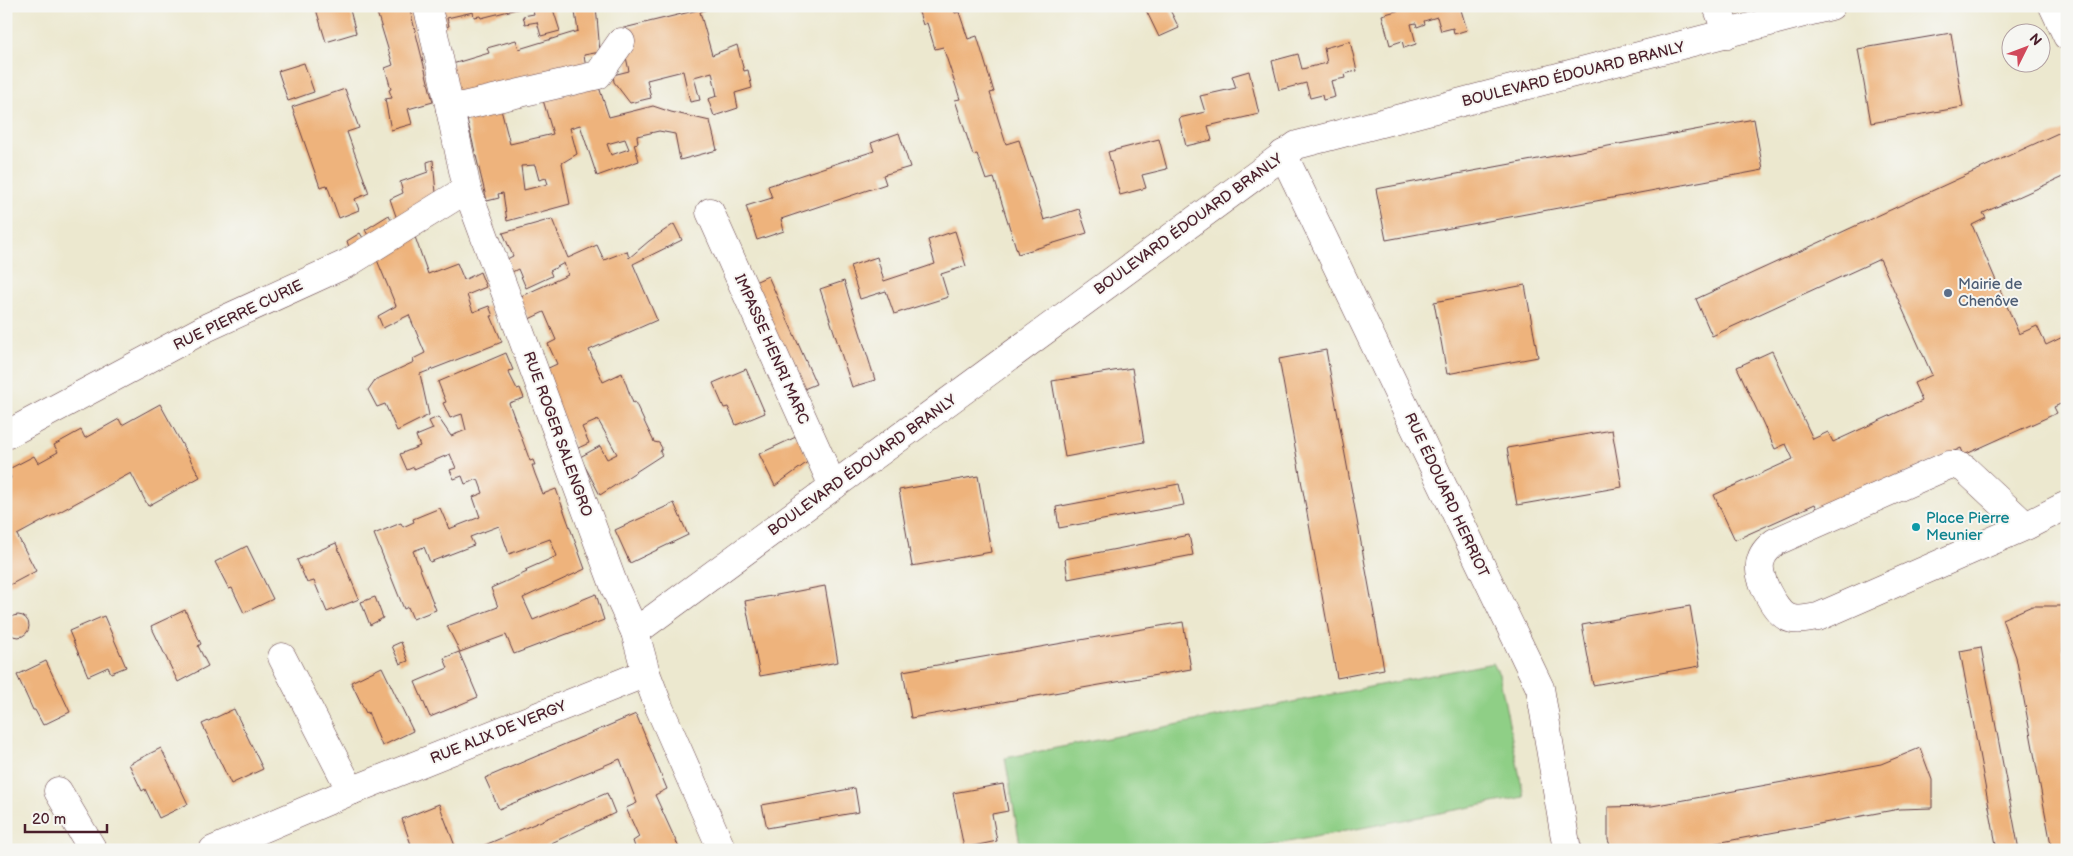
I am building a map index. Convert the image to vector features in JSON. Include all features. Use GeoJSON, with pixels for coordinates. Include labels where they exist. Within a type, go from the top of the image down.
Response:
{"type":"FeatureCollection","features":[{"type":"Feature","properties":{"kind":"street","name":"RUE ROGER SALENGRO"},"geometry":{"type":"LineString","coordinates":[[427,6],[467,189],[615,588],[635,632],[646,673],[659,707],[722,850]]}},
{"type":"Feature","properties":{"kind":"street"},"geometry":{"type":"LineString","coordinates":[[1717,6],[1728,34]]}},
{"type":"Feature","properties":{"kind":"street","name":"BOULEVARD ÉDOUARD BRANLY"},"geometry":{"type":"LineString","coordinates":[[635,632],[1297,145],[1831,6]]}},
{"type":"Feature","properties":{"kind":"street"},"geometry":{"type":"LineString","coordinates":[[2053,6],[2067,36]]}},
{"type":"Feature","properties":{"kind":"street"},"geometry":{"type":"LineString","coordinates":[[450,109],[598,75],[621,42]]}},
{"type":"Feature","properties":{"kind":"street","name":"RUE ÉDOUARD HERRIOT"},"geometry":{"type":"LineString","coordinates":[[1284,154],[1540,688],[1567,850]]}},
{"type":"Feature","properties":{"kind":"street","name":"RUE PIERRE CURIE"},"geometry":{"type":"LineString","coordinates":[[6,435],[208,327],[348,263],[467,189]]}},
{"type":"Feature","properties":{"kind":"street","name":"IMPASSE HENRI MARC"},"geometry":{"type":"LineString","coordinates":[[710,212],[833,486]]}},
{"type":"Feature","properties":{"kind":"street"},"geometry":{"type":"LineString","coordinates":[[2026,526],[1965,469],[1949,465],[1775,542],[1763,555],[1759,570],[1774,604],[1788,618],[1799,620],[1818,617],[2026,526],[2066,507]]}},
{"type":"Feature","properties":{"kind":"street"},"geometry":{"type":"LineString","coordinates":[[282,657],[351,791]]}},
{"type":"Feature","properties":{"kind":"street","name":"RUE ALIX DE VERGY"},"geometry":{"type":"LineString","coordinates":[[213,850],[351,791],[646,673]]}},
{"type":"Feature","properties":{"kind":"street"},"geometry":{"type":"LineString","coordinates":[[58,791],[93,850]]}},
{"type":"Feature","properties":{"kind":"green space"},"geometry":{"type":"Polygon","coordinates":[[[1493,663],[1499,674],[1524,797],[1246,850],[1021,850],[1005,758],[1493,663]]]}},
{"type":"Feature","properties":{"kind":"building"},"geometry":{"type":"Polygon","coordinates":[[[315,6],[349,6],[356,33],[326,42],[315,6]]]}},
{"type":"Feature","properties":{"kind":"building"},"geometry":{"type":"Polygon","coordinates":[[[375,6],[409,6],[433,102],[408,109],[412,124],[391,130],[385,99],[392,98],[385,68],[393,65],[375,6]]]}},
{"type":"Feature","properties":{"kind":"building"},"geometry":{"type":"Polygon","coordinates":[[[435,6],[525,7],[481,18],[480,16],[474,17],[473,12],[447,18],[449,26],[440,28],[435,6]]]}},
{"type":"Feature","properties":{"kind":"building"},"geometry":{"type":"Polygon","coordinates":[[[532,6],[552,6],[560,31],[541,36],[537,22],[525,24],[523,16],[534,14],[532,6]]]}},
{"type":"Feature","properties":{"kind":"building"},"geometry":{"type":"Polygon","coordinates":[[[574,6],[596,6],[600,52],[584,55],[586,69],[459,103],[449,65],[489,53],[487,48],[516,40],[519,49],[578,31],[574,6]]]}},
{"type":"Feature","properties":{"kind":"building"},"geometry":{"type":"Polygon","coordinates":[[[697,6],[715,6],[700,12],[712,55],[737,45],[744,71],[748,70],[752,88],[735,93],[738,108],[714,116],[708,99],[717,96],[712,72],[694,77],[700,100],[690,102],[683,71],[647,80],[651,98],[630,103],[614,82],[613,75],[629,71],[620,29],[698,10],[697,6]]]}},
{"type":"Feature","properties":{"kind":"building"},"geometry":{"type":"Polygon","coordinates":[[[917,6],[953,6],[955,13],[959,12],[968,39],[977,36],[994,92],[990,93],[1006,144],[1019,140],[1044,220],[1079,209],[1087,233],[1018,254],[994,178],[986,180],[977,154],[973,155],[955,100],[960,99],[943,47],[935,49],[927,23],[923,25],[917,6]]]}},
{"type":"Feature","properties":{"kind":"building"},"geometry":{"type":"Polygon","coordinates":[[[1144,6],[1168,6],[1179,28],[1159,37],[1144,6]]]}},
{"type":"Feature","properties":{"kind":"building"},"geometry":{"type":"Polygon","coordinates":[[[1406,6],[1474,7],[1461,10],[1467,30],[1454,34],[1453,28],[1441,31],[1437,17],[1424,21],[1425,24],[1417,27],[1416,23],[1411,24],[1416,44],[1404,48],[1402,41],[1390,45],[1382,15],[1407,8],[1406,6]]]}},
{"type":"Feature","properties":{"kind":"building"},"geometry":{"type":"Polygon","coordinates":[[[1951,33],[1963,107],[1871,123],[1858,49],[1951,33]]]}},
{"type":"Feature","properties":{"kind":"building"},"geometry":{"type":"Polygon","coordinates":[[[1350,41],[1357,71],[1344,74],[1345,78],[1331,81],[1335,97],[1323,100],[1322,95],[1310,98],[1306,83],[1279,90],[1272,61],[1298,54],[1302,69],[1327,63],[1324,48],[1350,41]]]}},
{"type":"Feature","properties":{"kind":"building"},"geometry":{"type":"Polygon","coordinates":[[[304,63],[314,92],[288,101],[278,71],[304,63]]]}},
{"type":"Feature","properties":{"kind":"building"},"geometry":{"type":"Polygon","coordinates":[[[1249,71],[1259,114],[1208,126],[1212,140],[1186,146],[1179,118],[1205,112],[1200,96],[1236,88],[1232,76],[1249,71]]]}},
{"type":"Feature","properties":{"kind":"building"},"geometry":{"type":"Polygon","coordinates":[[[598,84],[609,117],[653,106],[710,121],[717,150],[680,160],[675,134],[659,131],[637,136],[638,143],[634,144],[639,161],[597,176],[580,125],[570,128],[577,154],[562,163],[570,204],[507,221],[503,193],[498,194],[499,198],[487,201],[466,115],[500,106],[510,144],[553,134],[543,100],[598,84]],[[625,139],[607,144],[611,155],[629,149],[625,139]],[[535,165],[521,166],[524,190],[548,184],[546,178],[539,180],[535,165]]]}},
{"type":"Feature","properties":{"kind":"building"},"geometry":{"type":"Polygon","coordinates":[[[345,89],[359,128],[347,132],[369,193],[355,199],[359,210],[339,218],[327,185],[320,187],[292,107],[345,89]]]}},
{"type":"Feature","properties":{"kind":"building"},"geometry":{"type":"Polygon","coordinates":[[[1754,119],[1763,170],[1386,240],[1376,189],[1754,119]]]}},
{"type":"Feature","properties":{"kind":"building"},"geometry":{"type":"Polygon","coordinates":[[[2067,129],[2067,175],[1983,213],[1986,218],[1972,225],[2019,334],[2037,326],[2046,345],[2067,335],[2067,401],[2054,407],[2057,413],[1964,455],[1961,448],[1819,513],[1815,504],[1735,540],[1714,495],[1793,459],[1786,444],[1775,449],[1737,367],[1772,351],[1813,439],[1828,432],[1833,442],[1922,401],[1914,383],[1932,375],[1880,259],[1712,336],[1696,299],[2067,129]]]}},
{"type":"Feature","properties":{"kind":"building"},"geometry":{"type":"Polygon","coordinates":[[[899,133],[910,167],[883,175],[886,184],[781,219],[784,231],[757,240],[746,206],[772,198],[768,186],[874,151],[871,143],[899,133]]]}},
{"type":"Feature","properties":{"kind":"building"},"geometry":{"type":"Polygon","coordinates":[[[1159,139],[1167,169],[1142,175],[1146,188],[1120,195],[1108,152],[1159,139]]]}},
{"type":"Feature","properties":{"kind":"building"},"geometry":{"type":"Polygon","coordinates":[[[433,160],[436,193],[398,222],[390,199],[403,193],[400,182],[428,172],[427,162],[433,160]]]}},
{"type":"Feature","properties":{"kind":"building"},"geometry":{"type":"Polygon","coordinates":[[[389,215],[394,225],[371,240],[365,230],[389,215]]]}},
{"type":"Feature","properties":{"kind":"building"},"geometry":{"type":"Polygon","coordinates":[[[552,219],[568,258],[597,245],[604,260],[627,251],[629,258],[649,241],[674,224],[682,240],[633,264],[657,320],[589,350],[603,382],[622,373],[633,403],[635,402],[654,442],[659,443],[662,448],[660,452],[662,455],[600,495],[580,457],[600,446],[607,459],[617,454],[598,420],[582,427],[589,443],[576,449],[542,371],[557,364],[548,344],[556,340],[544,312],[529,319],[519,297],[568,275],[564,263],[550,271],[552,276],[526,288],[518,269],[508,274],[503,261],[513,256],[503,233],[552,219]]]}},
{"type":"Feature","properties":{"kind":"building"},"geometry":{"type":"Polygon","coordinates":[[[955,231],[966,266],[941,274],[948,297],[894,314],[886,291],[860,299],[850,266],[877,257],[884,281],[935,264],[928,240],[955,231]]]}},
{"type":"Feature","properties":{"kind":"building"},"geometry":{"type":"Polygon","coordinates":[[[360,233],[366,243],[351,253],[347,241],[360,233]]]}},
{"type":"Feature","properties":{"kind":"building"},"geometry":{"type":"Polygon","coordinates":[[[414,234],[428,274],[457,263],[464,280],[480,272],[486,287],[467,295],[473,312],[489,306],[493,316],[491,316],[502,342],[420,374],[429,415],[397,431],[385,404],[377,407],[368,390],[375,380],[414,362],[413,359],[425,353],[409,315],[383,328],[378,316],[396,306],[375,255],[414,234]]]}},
{"type":"Feature","properties":{"kind":"building"},"geometry":{"type":"Polygon","coordinates":[[[768,276],[816,384],[794,393],[746,286],[768,276]]]}},
{"type":"Feature","properties":{"kind":"building"},"geometry":{"type":"Polygon","coordinates":[[[844,281],[875,380],[852,387],[820,289],[844,281]]]}},
{"type":"Feature","properties":{"kind":"building"},"geometry":{"type":"Polygon","coordinates":[[[1525,285],[1538,357],[1447,374],[1434,302],[1525,285]]]}},
{"type":"Feature","properties":{"kind":"building"},"geometry":{"type":"Polygon","coordinates":[[[1326,350],[1384,669],[1337,678],[1279,359],[1326,350]]]}},
{"type":"Feature","properties":{"kind":"building"},"geometry":{"type":"Polygon","coordinates":[[[506,353],[513,370],[508,371],[517,389],[520,388],[524,398],[509,403],[530,461],[533,460],[535,465],[532,465],[543,494],[556,489],[585,569],[523,598],[533,620],[596,594],[604,620],[514,654],[506,635],[460,652],[447,626],[498,607],[491,588],[557,556],[550,539],[509,554],[499,526],[470,537],[474,545],[430,562],[424,547],[413,551],[436,610],[413,619],[408,607],[404,609],[374,534],[401,523],[403,527],[414,522],[413,519],[440,508],[449,529],[480,517],[473,497],[483,493],[478,479],[465,484],[462,476],[454,479],[450,470],[456,468],[450,454],[414,469],[414,467],[407,470],[400,454],[420,446],[416,436],[433,429],[429,421],[438,417],[451,436],[466,430],[462,414],[450,418],[443,403],[446,402],[438,382],[506,353]]]}},
{"type":"Feature","properties":{"kind":"building"},"geometry":{"type":"Polygon","coordinates":[[[1132,368],[1144,442],[1065,457],[1052,381],[1132,368]]]}},
{"type":"Feature","properties":{"kind":"building"},"geometry":{"type":"Polygon","coordinates":[[[746,369],[765,413],[736,425],[728,407],[724,408],[713,383],[746,369]]]}},
{"type":"Feature","properties":{"kind":"building"},"geometry":{"type":"Polygon","coordinates":[[[160,404],[200,477],[148,506],[131,473],[17,535],[36,571],[6,587],[6,481],[11,478],[7,470],[34,456],[38,463],[58,452],[54,445],[81,430],[85,438],[119,419],[122,425],[160,404]]]}},
{"type":"Feature","properties":{"kind":"building"},"geometry":{"type":"Polygon","coordinates":[[[1612,430],[1622,487],[1517,505],[1507,448],[1612,430]]]}},
{"type":"Feature","properties":{"kind":"building"},"geometry":{"type":"Polygon","coordinates":[[[798,436],[809,461],[775,486],[759,454],[798,436]]]}},
{"type":"Feature","properties":{"kind":"building"},"geometry":{"type":"Polygon","coordinates":[[[978,476],[991,552],[912,566],[899,490],[978,476]]]}},
{"type":"Feature","properties":{"kind":"building"},"geometry":{"type":"Polygon","coordinates":[[[1179,484],[1184,505],[1059,528],[1056,507],[1179,484]]]}},
{"type":"Feature","properties":{"kind":"building"},"geometry":{"type":"Polygon","coordinates":[[[674,503],[688,535],[630,563],[615,530],[674,503]]]}},
{"type":"Feature","properties":{"kind":"building"},"geometry":{"type":"Polygon","coordinates":[[[1189,535],[1193,555],[1068,579],[1065,559],[1189,535]]]}},
{"type":"Feature","properties":{"kind":"building"},"geometry":{"type":"Polygon","coordinates":[[[336,543],[359,599],[327,612],[314,581],[307,583],[297,560],[336,543]]]}},
{"type":"Feature","properties":{"kind":"building"},"geometry":{"type":"Polygon","coordinates":[[[247,546],[273,599],[244,613],[232,588],[229,589],[215,562],[247,546]]]}},
{"type":"Feature","properties":{"kind":"building"},"geometry":{"type":"Polygon","coordinates":[[[825,586],[838,662],[760,676],[745,601],[825,586]]]}},
{"type":"Feature","properties":{"kind":"building"},"geometry":{"type":"Polygon","coordinates":[[[375,597],[383,618],[370,625],[361,602],[375,597]]]}},
{"type":"Feature","properties":{"kind":"building"},"geometry":{"type":"Polygon","coordinates":[[[1690,606],[1700,666],[1593,685],[1582,625],[1690,606]]]}},
{"type":"Feature","properties":{"kind":"building"},"geometry":{"type":"Polygon","coordinates":[[[2032,606],[2065,606],[2063,651],[2067,671],[2067,850],[2052,850],[2016,657],[2002,619],[2032,606]]]}},
{"type":"Feature","properties":{"kind":"building"},"geometry":{"type":"Polygon","coordinates":[[[185,610],[201,644],[198,646],[208,666],[178,682],[151,626],[185,610]]]}},
{"type":"Feature","properties":{"kind":"building"},"geometry":{"type":"Polygon","coordinates":[[[14,615],[22,615],[29,622],[29,630],[22,637],[14,637],[7,630],[7,622],[14,615]]]}},
{"type":"Feature","properties":{"kind":"building"},"geometry":{"type":"Polygon","coordinates":[[[104,616],[126,667],[111,673],[108,667],[88,676],[69,631],[104,616]]]}},
{"type":"Feature","properties":{"kind":"building"},"geometry":{"type":"Polygon","coordinates":[[[1183,622],[1191,669],[911,718],[903,671],[1183,622]]]}},
{"type":"Feature","properties":{"kind":"building"},"geometry":{"type":"Polygon","coordinates":[[[401,642],[408,661],[400,664],[392,646],[401,642]]]}},
{"type":"Feature","properties":{"kind":"building"},"geometry":{"type":"Polygon","coordinates":[[[1981,647],[2019,850],[1997,850],[1960,651],[1981,647]]]}},
{"type":"Feature","properties":{"kind":"building"},"geometry":{"type":"Polygon","coordinates":[[[459,652],[478,697],[430,717],[415,682],[448,668],[444,658],[459,652]]]}},
{"type":"Feature","properties":{"kind":"building"},"geometry":{"type":"Polygon","coordinates":[[[46,661],[70,712],[43,725],[35,710],[33,710],[17,675],[46,661]]]}},
{"type":"Feature","properties":{"kind":"building"},"geometry":{"type":"Polygon","coordinates":[[[382,667],[413,731],[382,746],[368,712],[366,713],[351,682],[382,667]]]}},
{"type":"Feature","properties":{"kind":"building"},"geometry":{"type":"Polygon","coordinates":[[[234,709],[263,769],[231,784],[202,724],[234,709]]]}},
{"type":"Feature","properties":{"kind":"building"},"geometry":{"type":"Polygon","coordinates":[[[636,714],[667,789],[655,795],[680,850],[636,850],[633,841],[639,837],[626,808],[637,803],[620,759],[499,809],[485,778],[636,714]]]}},
{"type":"Feature","properties":{"kind":"building"},"geometry":{"type":"Polygon","coordinates":[[[161,748],[188,804],[159,818],[145,789],[142,791],[129,764],[161,748]]]}},
{"type":"Feature","properties":{"kind":"building"},"geometry":{"type":"Polygon","coordinates":[[[1920,748],[1932,780],[1932,808],[1899,809],[1679,850],[1612,850],[1608,840],[1608,807],[1652,806],[1881,764],[1920,748]]]}},
{"type":"Feature","properties":{"kind":"building"},"geometry":{"type":"Polygon","coordinates":[[[1003,784],[1008,811],[992,814],[997,841],[964,848],[953,793],[1003,784]]]}},
{"type":"Feature","properties":{"kind":"building"},"geometry":{"type":"Polygon","coordinates":[[[855,788],[859,812],[767,828],[762,805],[855,788]]]}},
{"type":"Feature","properties":{"kind":"building"},"geometry":{"type":"Polygon","coordinates":[[[607,793],[615,813],[541,848],[536,850],[479,850],[478,848],[607,793]]]}},
{"type":"Feature","properties":{"kind":"building"},"geometry":{"type":"Polygon","coordinates":[[[439,804],[455,846],[445,850],[413,850],[402,819],[439,804]]]}},
{"type":"Feature","properties":{"kind":"place","name":"Mairie de Chenôve"},"geometry":{"type":"Point","coordinates":[1948,293]}},
{"type":"Feature","properties":{"kind":"place","name":"Place Pierre Meunier"},"geometry":{"type":"Point","coordinates":[1916,527]}}]}
